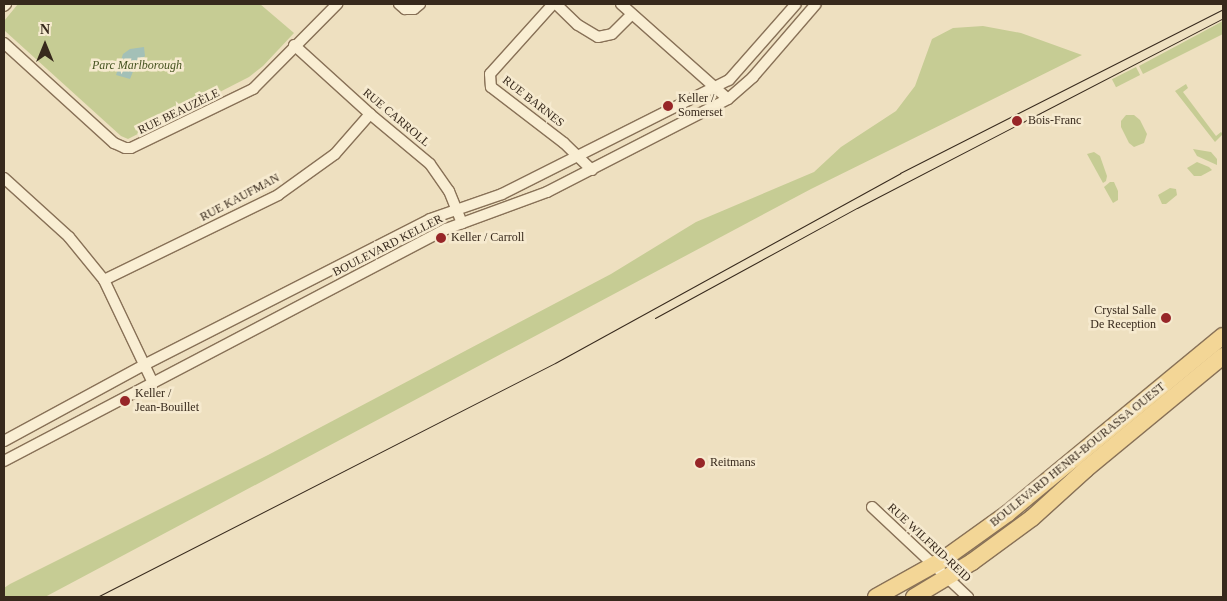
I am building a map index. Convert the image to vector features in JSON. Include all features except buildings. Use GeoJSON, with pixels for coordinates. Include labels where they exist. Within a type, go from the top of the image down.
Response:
{"type":"FeatureCollection","features":[{"type":"Feature","properties":{"kind":"main road","name":"BOULEVARD HENRI-BOURASSA OUEST"},"geometry":{"type":"LineString","coordinates":[[876,597],[932,565],[1030,497],[1223,336]]}},
{"type":"Feature","properties":{"kind":"main road","name":"BOULEVARD HENRI-BOURASSA OUEST"},"geometry":{"type":"LineString","coordinates":[[914,597],[947,578],[987,551],[1046,507],[1086,469],[1223,356]]}},
{"type":"Feature","properties":{"kind":"street","name":"RUE BEAUZÈLE"},"geometry":{"type":"LineString","coordinates":[[4,43],[114,143],[125,148],[137,147],[253,89],[294,45],[337,4]]}},
{"type":"Feature","properties":{"kind":"street"},"geometry":{"type":"LineString","coordinates":[[399,4],[405,9],[414,9],[420,4]]}},
{"type":"Feature","properties":{"kind":"street"},"geometry":{"type":"LineString","coordinates":[[554,4],[578,25],[598,37],[612,34],[632,14]]}},
{"type":"Feature","properties":{"kind":"street","name":"RUE BARNES"},"geometry":{"type":"LineString","coordinates":[[554,4],[490,74],[491,86],[580,156],[592,170]]}},
{"type":"Feature","properties":{"kind":"street"},"geometry":{"type":"LineString","coordinates":[[621,4],[728,99]]}},
{"type":"Feature","properties":{"kind":"street","name":"BOULEVARD KELLER"},"geometry":{"type":"LineString","coordinates":[[4,441],[144,365],[430,219],[502,194],[715,88],[729,80],[796,4]]}},
{"type":"Feature","properties":{"kind":"street","name":"BOULEVARD KELLER"},"geometry":{"type":"LineString","coordinates":[[4,461],[446,229],[547,192],[728,99],[753,76],[816,4]]}},
{"type":"Feature","properties":{"kind":"street","name":"RUE CARROLL"},"geometry":{"type":"LineString","coordinates":[[294,45],[370,114],[430,164],[442,179],[462,224]]}},
{"type":"Feature","properties":{"kind":"street","name":"RUE KAUFMAN"},"geometry":{"type":"LineString","coordinates":[[104,280],[278,195],[335,154],[370,114]]}},
{"type":"Feature","properties":{"kind":"street"},"geometry":{"type":"LineString","coordinates":[[4,178],[69,237],[104,280],[153,383]]}},
{"type":"Feature","properties":{"kind":"street","name":"RUE WILFRID-REID"},"geometry":{"type":"LineString","coordinates":[[872,507],[968,597]]}},
{"type":"Feature","properties":{"kind":"green space","name":"Parc Marlborough"},"geometry":{"type":"Polygon","coordinates":[[[18,4],[260,4],[294,33],[263,66],[249,77],[128,139],[121,136],[5,31],[4,21],[18,4]]]}},
{"type":"Feature","properties":{"kind":"green space"},"geometry":{"type":"Polygon","coordinates":[[[1223,21],[1223,34],[1143,74],[1139,66],[1223,21]]]}},
{"type":"Feature","properties":{"kind":"green space"},"geometry":{"type":"Polygon","coordinates":[[[983,26],[1021,33],[1082,55],[811,189],[45,597],[4,597],[4,588],[10,584],[268,455],[611,274],[696,222],[814,172],[841,147],[896,111],[915,86],[932,39],[953,28],[983,26]]]}},
{"type":"Feature","properties":{"kind":"green space"},"geometry":{"type":"Polygon","coordinates":[[[1136,67],[1140,75],[1116,87],[1112,79],[1136,67]]]}},
{"type":"Feature","properties":{"kind":"green space"},"geometry":{"type":"Polygon","coordinates":[[[1186,84],[1188,88],[1183,92],[1216,136],[1221,132],[1223,134],[1215,142],[1175,91],[1186,84]]]}},
{"type":"Feature","properties":{"kind":"green space"},"geometry":{"type":"Polygon","coordinates":[[[1126,115],[1134,115],[1140,120],[1147,134],[1144,143],[1134,147],[1129,143],[1121,127],[1121,121],[1126,115]]]}},
{"type":"Feature","properties":{"kind":"green space"},"geometry":{"type":"Polygon","coordinates":[[[1193,149],[1211,152],[1217,159],[1217,165],[1197,156],[1193,149]]]}},
{"type":"Feature","properties":{"kind":"green space"},"geometry":{"type":"Polygon","coordinates":[[[1094,152],[1100,156],[1107,176],[1106,181],[1103,183],[1087,154],[1094,152]]]}},
{"type":"Feature","properties":{"kind":"green space"},"geometry":{"type":"Polygon","coordinates":[[[1197,162],[1212,170],[1201,176],[1194,176],[1187,168],[1197,162]]]}},
{"type":"Feature","properties":{"kind":"green space"},"geometry":{"type":"Polygon","coordinates":[[[1110,182],[1114,182],[1118,191],[1118,200],[1113,203],[1104,187],[1110,182]]]}},
{"type":"Feature","properties":{"kind":"green space"},"geometry":{"type":"Polygon","coordinates":[[[1170,188],[1176,189],[1177,195],[1166,204],[1162,204],[1158,195],[1170,188]]]}},
{"type":"Feature","properties":{"kind":"water"},"geometry":{"type":"Polygon","coordinates":[[[144,47],[145,56],[136,64],[130,79],[116,75],[123,54],[130,49],[144,47]]]}},
{"type":"Feature","properties":{"kind":"tram line"},"geometry":{"type":"LineString","coordinates":[[97,597],[555,363],[900,173],[1223,9]]}},
{"type":"Feature","properties":{"kind":"tram line"},"geometry":{"type":"LineString","coordinates":[[655,318],[857,208],[1223,18]]}},
{"type":"Feature","properties":{"kind":"place","name":"Keller / Somerset"},"geometry":{"type":"Point","coordinates":[668,106]}},
{"type":"Feature","properties":{"kind":"place","name":"Bois-Franc"},"geometry":{"type":"Point","coordinates":[1017,121]}},
{"type":"Feature","properties":{"kind":"place","name":"Keller / Carroll"},"geometry":{"type":"Point","coordinates":[441,238]}},
{"type":"Feature","properties":{"kind":"place","name":"Crystal Salle De Reception"},"geometry":{"type":"Point","coordinates":[1166,318]}},
{"type":"Feature","properties":{"kind":"place","name":"Keller / Jean-Bouillet"},"geometry":{"type":"Point","coordinates":[125,401]}},
{"type":"Feature","properties":{"kind":"place","name":"Reitmans"},"geometry":{"type":"Point","coordinates":[700,463]}}]}
